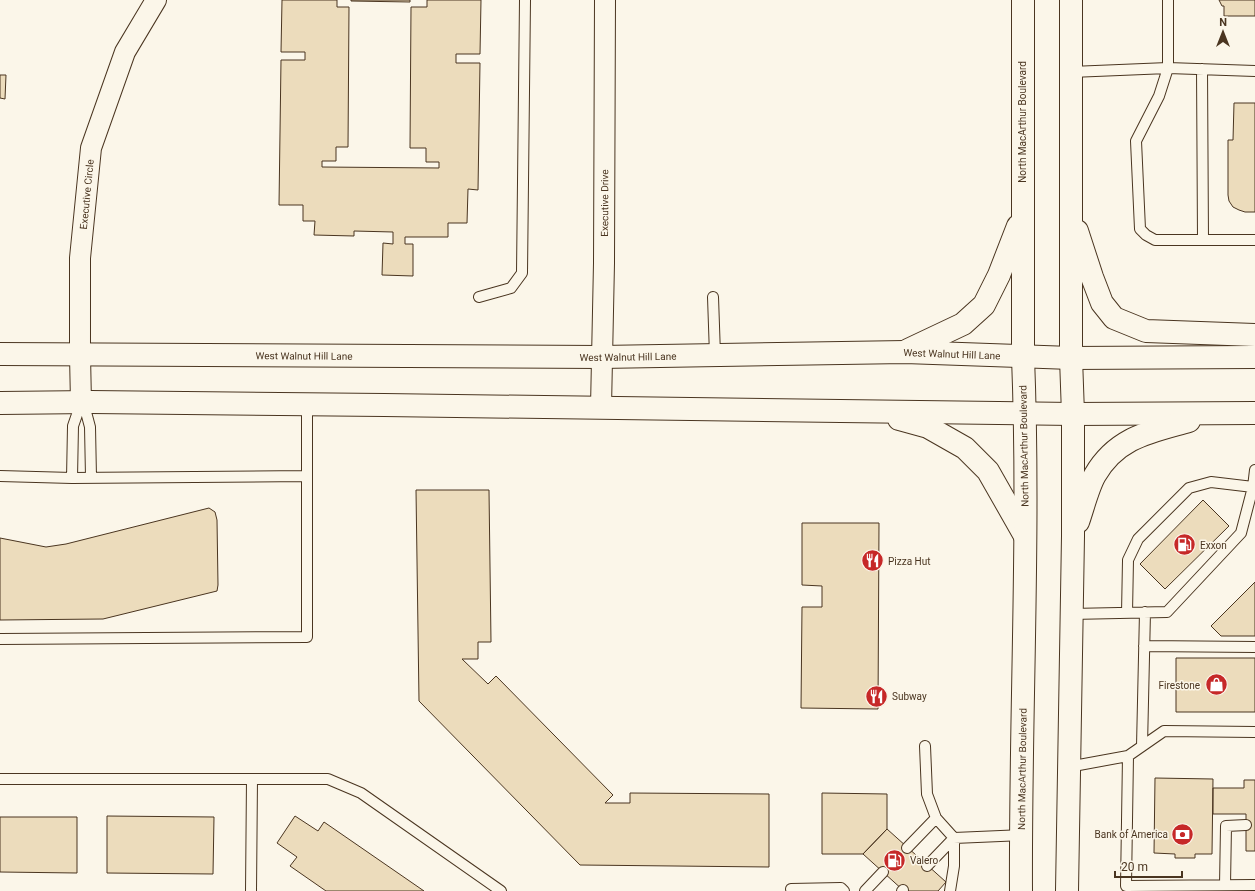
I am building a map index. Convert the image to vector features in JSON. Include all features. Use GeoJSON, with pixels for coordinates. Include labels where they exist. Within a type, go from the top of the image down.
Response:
{"type":"FeatureCollection","features":[{"type":"Feature","properties":{"kind":"main road","name":"North MacArthur Boulevard"},"geometry":{"type":"LineString","coordinates":[[1021,891],[1025,536],[1022,216],[1022,0]]}},
{"type":"Feature","properties":{"kind":"main road"},"geometry":{"type":"LineString","coordinates":[[1067,891],[1073,536],[1070,212],[1071,0]]}},
{"type":"Feature","properties":{"kind":"main road"},"geometry":{"type":"LineString","coordinates":[[1070,212],[1102,303],[1114,318],[1146,331],[1255,335]]}},
{"type":"Feature","properties":{"kind":"main road"},"geometry":{"type":"LineString","coordinates":[[905,352],[963,324],[984,305],[999,276],[1022,216]]}},
{"type":"Feature","properties":{"kind":"main road","name":"West Walnut Hill Lane"},"geometry":{"type":"LineString","coordinates":[[0,354],[602,357],[905,352],[1071,358],[1255,357]]}},
{"type":"Feature","properties":{"kind":"main road"},"geometry":{"type":"LineString","coordinates":[[0,403],[100,402],[602,407],[1073,414],[1255,413]]}},
{"type":"Feature","properties":{"kind":"main road"},"geometry":{"type":"LineString","coordinates":[[867,410],[928,427],[965,448],[988,471],[1025,536]]}},
{"type":"Feature","properties":{"kind":"main road"},"geometry":{"type":"LineString","coordinates":[[1073,536],[1095,476],[1107,459],[1125,442],[1144,434],[1214,413]]}},
{"type":"Feature","properties":{"kind":"street","name":"Executive Circle"},"geometry":{"type":"LineString","coordinates":[[82,403],[80,355],[80,258],[91,148],[125,52],[156,0]]}},
{"type":"Feature","properties":{"kind":"street","name":"Executive Drive"},"geometry":{"type":"LineString","coordinates":[[602,407],[605,0]]}},
{"type":"Feature","properties":{"kind":"lane"},"geometry":{"type":"LineString","coordinates":[[479,296],[511,288],[522,273],[525,0]]}},
{"type":"Feature","properties":{"kind":"lane"},"geometry":{"type":"LineString","coordinates":[[1168,0],[1168,68],[1159,96],[1136,141],[1140,229],[1146,236],[1156,240],[1255,240]]}},
{"type":"Feature","properties":{"kind":"lane"},"geometry":{"type":"LineString","coordinates":[[1071,72],[1168,68],[1255,71]]}},
{"type":"Feature","properties":{"kind":"lane"},"geometry":{"type":"LineString","coordinates":[[1202,69],[1203,240]]}},
{"type":"Feature","properties":{"kind":"lane"},"geometry":{"type":"LineString","coordinates":[[713,297],[715,355]]}},
{"type":"Feature","properties":{"kind":"lane"},"geometry":{"type":"LineString","coordinates":[[82,403],[90,427],[91,477]]}},
{"type":"Feature","properties":{"kind":"lane"},"geometry":{"type":"LineString","coordinates":[[72,478],[73,426],[82,403]]}},
{"type":"Feature","properties":{"kind":"lane"},"geometry":{"type":"LineString","coordinates":[[0,639],[307,637],[307,404]]}},
{"type":"Feature","properties":{"kind":"lane"},"geometry":{"type":"LineString","coordinates":[[1071,614],[1167,612],[1241,533],[1253,487],[1255,470]]}},
{"type":"Feature","properties":{"kind":"lane"},"geometry":{"type":"LineString","coordinates":[[0,476],[72,478],[307,476]]}},
{"type":"Feature","properties":{"kind":"lane"},"geometry":{"type":"LineString","coordinates":[[1127,613],[1128,560],[1138,539],[1189,488],[1211,482],[1253,487]]}},
{"type":"Feature","properties":{"kind":"lane"},"geometry":{"type":"LineString","coordinates":[[1142,746],[1144,612]]}},
{"type":"Feature","properties":{"kind":"lane"},"geometry":{"type":"LineString","coordinates":[[1144,646],[1255,647]]}},
{"type":"Feature","properties":{"kind":"lane"},"geometry":{"type":"LineString","coordinates":[[1068,767],[1128,756],[1164,731],[1255,732]]}},
{"type":"Feature","properties":{"kind":"lane"},"geometry":{"type":"LineString","coordinates":[[925,746],[927,794],[936,818],[954,838],[954,866],[950,891]]}},
{"type":"Feature","properties":{"kind":"lane"},"geometry":{"type":"LineString","coordinates":[[1128,756],[1126,886],[1255,885]]}},
{"type":"Feature","properties":{"kind":"lane"},"geometry":{"type":"LineString","coordinates":[[0,778],[328,779],[361,793],[501,891]]}},
{"type":"Feature","properties":{"kind":"lane"},"geometry":{"type":"LineString","coordinates":[[250,891],[252,779]]}},
{"type":"Feature","properties":{"kind":"lane"},"geometry":{"type":"LineString","coordinates":[[907,848],[936,818]]}},
{"type":"Feature","properties":{"kind":"lane"},"geometry":{"type":"LineString","coordinates":[[1225,885],[1226,826],[1246,825]]}},
{"type":"Feature","properties":{"kind":"lane"},"geometry":{"type":"LineString","coordinates":[[927,866],[954,838],[1021,835]]}},
{"type":"Feature","properties":{"kind":"lane"},"geometry":{"type":"LineString","coordinates":[[865,891],[883,872]]}},
{"type":"Feature","properties":{"kind":"lane"},"geometry":{"type":"LineString","coordinates":[[791,889],[841,888],[844,891]]}},
{"type":"Feature","properties":{"kind":"building"},"geometry":{"type":"Polygon","coordinates":[[[282,0],[337,0],[337,7],[349,7],[348,147],[336,147],[336,161],[322,161],[322,167],[439,168],[439,162],[426,162],[426,148],[410,148],[411,7],[427,7],[427,0],[481,0],[480,54],[456,54],[456,63],[480,63],[478,190],[468,189],[467,223],[448,223],[448,237],[405,237],[405,244],[413,244],[413,276],[382,275],[383,243],[393,244],[393,232],[354,231],[354,236],[314,235],[315,221],[303,221],[303,205],[279,205],[281,60],[305,60],[305,52],[281,52],[282,0]]]}},
{"type":"Feature","properties":{"kind":"building"},"geometry":{"type":"Polygon","coordinates":[[[410,0],[410,2],[351,1],[410,0]]]}},
{"type":"Feature","properties":{"kind":"building"},"geometry":{"type":"Polygon","coordinates":[[[1219,0],[1255,0],[1255,16],[1224,16],[1224,6],[1222,6],[1219,0]]]}},
{"type":"Feature","properties":{"kind":"building"},"geometry":{"type":"Polygon","coordinates":[[[0,75],[6,75],[5,99],[0,98],[0,75]]]}},
{"type":"Feature","properties":{"kind":"building"},"geometry":{"type":"Polygon","coordinates":[[[1234,103],[1255,103],[1255,212],[1245,212],[1239,210],[1233,207],[1229,201],[1228,140],[1233,140],[1234,103]]]}},
{"type":"Feature","properties":{"kind":"building"},"geometry":{"type":"Polygon","coordinates":[[[416,490],[489,490],[491,642],[478,642],[478,659],[462,659],[488,684],[496,676],[613,795],[605,803],[630,803],[630,793],[769,794],[769,867],[580,865],[419,701],[416,490]]]}},
{"type":"Feature","properties":{"kind":"building","name":"Exxon"},"geometry":{"type":"Polygon","coordinates":[[[1203,500],[1229,526],[1165,589],[1140,564],[1203,500]]]}},
{"type":"Feature","properties":{"kind":"building"},"geometry":{"type":"Polygon","coordinates":[[[209,508],[215,512],[217,520],[217,591],[103,619],[0,620],[0,538],[46,547],[66,544],[209,508]]]}},
{"type":"Feature","properties":{"kind":"building"},"geometry":{"type":"Polygon","coordinates":[[[802,523],[879,523],[878,709],[801,708],[802,607],[822,607],[822,586],[802,585],[802,523]]]}},
{"type":"Feature","properties":{"kind":"building"},"geometry":{"type":"Polygon","coordinates":[[[1255,582],[1255,636],[1221,636],[1211,626],[1255,582]]]}},
{"type":"Feature","properties":{"kind":"building","name":"Firestone"},"geometry":{"type":"Polygon","coordinates":[[[1176,658],[1255,658],[1255,712],[1176,712],[1176,658]]]}},
{"type":"Feature","properties":{"kind":"building","name":"Bank of America"},"geometry":{"type":"Polygon","coordinates":[[[1155,778],[1213,779],[1212,854],[1195,854],[1195,858],[1175,858],[1175,854],[1154,853],[1155,778]]]}},
{"type":"Feature","properties":{"kind":"building"},"geometry":{"type":"Polygon","coordinates":[[[1244,780],[1255,780],[1255,851],[1246,851],[1246,814],[1213,814],[1213,788],[1244,788],[1244,780]]]}},
{"type":"Feature","properties":{"kind":"building"},"geometry":{"type":"Polygon","coordinates":[[[822,793],[887,794],[887,829],[863,854],[822,854],[822,793]]]}},
{"type":"Feature","properties":{"kind":"building"},"geometry":{"type":"Polygon","coordinates":[[[107,816],[214,817],[213,874],[107,873],[107,816]]]}},
{"type":"Feature","properties":{"kind":"building"},"geometry":{"type":"Polygon","coordinates":[[[295,816],[318,831],[324,822],[424,891],[326,891],[290,866],[297,857],[277,843],[295,816]]]}},
{"type":"Feature","properties":{"kind":"building"},"geometry":{"type":"Polygon","coordinates":[[[0,817],[77,817],[77,873],[0,872],[0,817]]]}},
{"type":"Feature","properties":{"kind":"building","name":"Valero"},"geometry":{"type":"Polygon","coordinates":[[[887,829],[946,882],[938,891],[904,891],[863,854],[887,829]]]}},
{"type":"Feature","properties":{"kind":"place","name":"Exxon"},"geometry":{"type":"Point","coordinates":[1184,545]}},
{"type":"Feature","properties":{"kind":"place","name":"Pizza Hut"},"geometry":{"type":"Point","coordinates":[872,561]}},
{"type":"Feature","properties":{"kind":"place","name":"Firestone"},"geometry":{"type":"Point","coordinates":[1216,685]}},
{"type":"Feature","properties":{"kind":"place","name":"Subway"},"geometry":{"type":"Point","coordinates":[877,696]}},
{"type":"Feature","properties":{"kind":"place","name":"Bank of America"},"geometry":{"type":"Point","coordinates":[1183,834]}},
{"type":"Feature","properties":{"kind":"place","name":"Valero"},"geometry":{"type":"Point","coordinates":[895,860]}}]}
